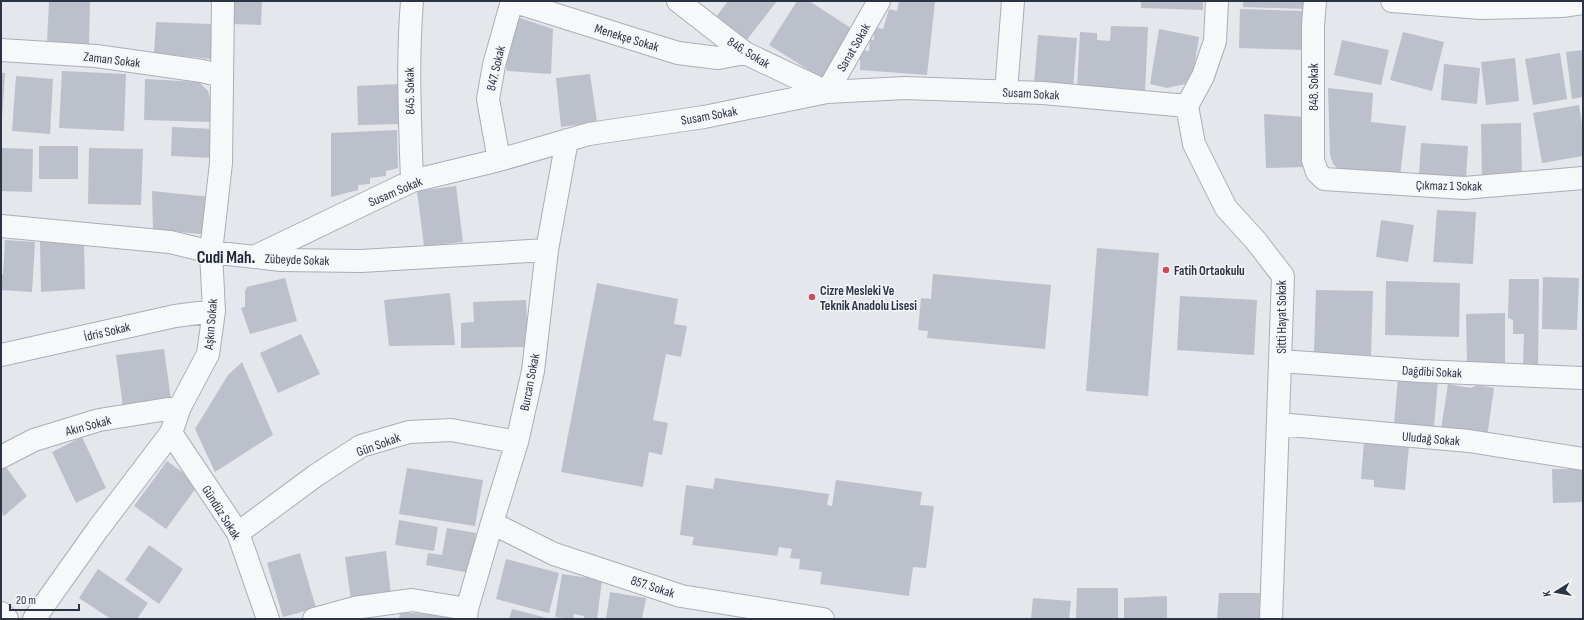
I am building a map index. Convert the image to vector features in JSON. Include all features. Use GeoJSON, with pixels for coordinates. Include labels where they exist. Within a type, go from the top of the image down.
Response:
{"type":"FeatureCollection","features":[{"type":"Feature","properties":{"kind":"street","name":"Aşkın Sokak"},"geometry":{"type":"LineString","coordinates":[[34,619],[98,529],[171,434],[180,407],[208,354],[214,311],[211,252],[221,163],[223,1]]}},
{"type":"Feature","properties":{"kind":"street","name":"845. Sokak"},"geometry":{"type":"LineString","coordinates":[[412,1],[409,29],[409,93],[412,181]]}},
{"type":"Feature","properties":{"kind":"street","name":"Menekşe Sokak"},"geometry":{"type":"LineString","coordinates":[[512,1],[678,53],[718,58],[745,53]]}},
{"type":"Feature","properties":{"kind":"street","name":"847. Sokak"},"geometry":{"type":"LineString","coordinates":[[499,160],[488,99],[494,66],[512,1]]}},
{"type":"Feature","properties":{"kind":"street","name":"846. Sokak"},"geometry":{"type":"LineString","coordinates":[[678,1],[745,53],[827,92]]}},
{"type":"Feature","properties":{"kind":"street","name":"Sanat Sokak"},"geometry":{"type":"LineString","coordinates":[[827,92],[878,1]]}},
{"type":"Feature","properties":{"kind":"street"},"geometry":{"type":"LineString","coordinates":[[1006,92],[1013,1]]}},
{"type":"Feature","properties":{"kind":"street"},"geometry":{"type":"LineString","coordinates":[[1187,106],[1203,76],[1214,40],[1217,1]]}},
{"type":"Feature","properties":{"kind":"street","name":"848. Sokak"},"geometry":{"type":"LineString","coordinates":[[1315,1],[1313,25],[1312,132],[1313,160],[1317,172]]}},
{"type":"Feature","properties":{"kind":"street"},"geometry":{"type":"LineString","coordinates":[[1392,1],[1481,8],[1569,3]]}},
{"type":"Feature","properties":{"kind":"street","name":"Zaman Sokak"},"geometry":{"type":"LineString","coordinates":[[1,50],[96,56],[202,71],[222,76]]}},
{"type":"Feature","properties":{"kind":"street","name":"Susam Sokak"},"geometry":{"type":"LineString","coordinates":[[254,257],[412,181],[499,160],[589,134],[704,117],[827,92],[905,88],[1043,93],[1187,106]]}},
{"type":"Feature","properties":{"kind":"street","name":"Sitti Hayat Sokak"},"geometry":{"type":"LineString","coordinates":[[1187,106],[1194,144],[1226,208],[1256,241],[1283,276],[1271,619]]}},
{"type":"Feature","properties":{"kind":"street","name":"Burcan Sokak"},"geometry":{"type":"LineString","coordinates":[[466,614],[517,442],[533,371],[548,250],[567,140]]}},
{"type":"Feature","properties":{"kind":"street","name":"Çıkmaz 1 Sokak"},"geometry":{"type":"LineString","coordinates":[[1317,172],[1324,179],[1464,188],[1583,178]]}},
{"type":"Feature","properties":{"kind":"street","name":"Zübeyde Sokak"},"geometry":{"type":"LineString","coordinates":[[1,226],[170,242],[211,252],[280,260],[361,261],[548,250]]}},
{"type":"Feature","properties":{"kind":"street","name":"İdris Sokak"},"geometry":{"type":"LineString","coordinates":[[1,355],[175,316],[214,311]]}},
{"type":"Feature","properties":{"kind":"street","name":"Dağdibi Sokak"},"geometry":{"type":"LineString","coordinates":[[1280,361],[1421,371],[1583,378]]}},
{"type":"Feature","properties":{"kind":"street","name":"Akın Sokak"},"geometry":{"type":"LineString","coordinates":[[1,457],[34,440],[99,420],[180,407]]}},
{"type":"Feature","properties":{"kind":"street","name":"Uludağ Sokak"},"geometry":{"type":"LineString","coordinates":[[1278,424],[1469,441],[1583,459]]}},
{"type":"Feature","properties":{"kind":"street","name":"Gün Sokak"},"geometry":{"type":"LineString","coordinates":[[238,533],[315,476],[361,446],[409,432],[451,430],[517,442]]}},
{"type":"Feature","properties":{"kind":"street","name":"Gündüz Sokak"},"geometry":{"type":"LineString","coordinates":[[171,434],[238,533],[268,619]]}},
{"type":"Feature","properties":{"kind":"street","name":"857. Sokak"},"geometry":{"type":"LineString","coordinates":[[492,523],[554,554],[681,596],[823,619]]}},
{"type":"Feature","properties":{"kind":"street"},"geometry":{"type":"LineString","coordinates":[[321,618],[354,608],[412,600],[466,614]]}},
{"type":"Feature","properties":{"kind":"street"},"geometry":{"type":"LineString","coordinates":[[1,613],[7,619]]}},
{"type":"Feature","properties":{"kind":"building"},"geometry":{"type":"Polygon","coordinates":[[[49,1],[90,1],[89,44],[47,43],[49,1]]]}},
{"type":"Feature","properties":{"kind":"building"},"geometry":{"type":"Polygon","coordinates":[[[233,1],[262,1],[261,25],[232,24],[233,1]]]}},
{"type":"Feature","properties":{"kind":"building"},"geometry":{"type":"Polygon","coordinates":[[[728,1],[777,1],[746,41],[716,17],[728,1]]]}},
{"type":"Feature","properties":{"kind":"building"},"geometry":{"type":"Polygon","coordinates":[[[797,1],[809,1],[854,30],[823,79],[769,45],[797,1]]]}},
{"type":"Feature","properties":{"kind":"building"},"geometry":{"type":"Polygon","coordinates":[[[899,1],[935,2],[927,75],[860,70],[860,50],[869,51],[870,39],[874,40],[874,27],[883,29],[889,9],[897,11],[899,1]]]}},
{"type":"Feature","properties":{"kind":"building"},"geometry":{"type":"Polygon","coordinates":[[[1141,1],[1203,1],[1203,10],[1141,8],[1141,1]]]}},
{"type":"Feature","properties":{"kind":"building"},"geometry":{"type":"Polygon","coordinates":[[[1243,1],[1307,1],[1307,9],[1243,7],[1243,1]]]}},
{"type":"Feature","properties":{"kind":"building"},"geometry":{"type":"Polygon","coordinates":[[[1240,9],[1307,11],[1306,50],[1239,48],[1240,9]]]}},
{"type":"Feature","properties":{"kind":"building"},"geometry":{"type":"Polygon","coordinates":[[[520,18],[553,29],[551,74],[507,71],[505,63],[514,22],[520,18]]]}},
{"type":"Feature","properties":{"kind":"building"},"geometry":{"type":"Polygon","coordinates":[[[156,22],[211,24],[211,59],[154,53],[156,22]]]}},
{"type":"Feature","properties":{"kind":"building"},"geometry":{"type":"Polygon","coordinates":[[[1111,26],[1148,27],[1145,92],[1077,88],[1080,32],[1097,33],[1097,40],[1110,41],[1111,26]]]}},
{"type":"Feature","properties":{"kind":"building"},"geometry":{"type":"Polygon","coordinates":[[[1159,29],[1199,37],[1192,80],[1185,84],[1167,88],[1150,84],[1159,29]]]}},
{"type":"Feature","properties":{"kind":"building"},"geometry":{"type":"Polygon","coordinates":[[[1403,32],[1444,42],[1432,91],[1390,80],[1403,32]]]}},
{"type":"Feature","properties":{"kind":"building"},"geometry":{"type":"Polygon","coordinates":[[[1038,35],[1077,38],[1073,88],[1034,84],[1038,35]]]}},
{"type":"Feature","properties":{"kind":"building"},"geometry":{"type":"Polygon","coordinates":[[[1342,40],[1389,50],[1381,85],[1334,75],[1342,40]]]}},
{"type":"Feature","properties":{"kind":"building"},"geometry":{"type":"Polygon","coordinates":[[[1583,50],[1583,97],[1572,99],[1566,52],[1583,50]]]}},
{"type":"Feature","properties":{"kind":"building"},"geometry":{"type":"Polygon","coordinates":[[[1560,53],[1567,99],[1533,105],[1525,59],[1560,53]]]}},
{"type":"Feature","properties":{"kind":"building"},"geometry":{"type":"Polygon","coordinates":[[[1515,58],[1519,101],[1486,105],[1481,62],[1515,58]]]}},
{"type":"Feature","properties":{"kind":"building"},"geometry":{"type":"Polygon","coordinates":[[[1444,64],[1480,68],[1477,104],[1441,100],[1444,64]]]}},
{"type":"Feature","properties":{"kind":"building"},"geometry":{"type":"Polygon","coordinates":[[[62,71],[126,74],[124,131],[59,128],[62,71]]]}},
{"type":"Feature","properties":{"kind":"building"},"geometry":{"type":"Polygon","coordinates":[[[1,73],[5,73],[2,119],[1,119],[1,73]]]}},
{"type":"Feature","properties":{"kind":"building"},"geometry":{"type":"Polygon","coordinates":[[[590,74],[597,122],[561,127],[556,78],[590,74]]]}},
{"type":"Feature","properties":{"kind":"building"},"geometry":{"type":"Polygon","coordinates":[[[16,76],[53,79],[50,134],[12,131],[16,76]]]}},
{"type":"Feature","properties":{"kind":"building"},"geometry":{"type":"Polygon","coordinates":[[[145,79],[199,82],[208,91],[210,99],[211,122],[144,120],[145,79]]]}},
{"type":"Feature","properties":{"kind":"building"},"geometry":{"type":"Polygon","coordinates":[[[400,84],[401,124],[358,125],[357,86],[400,84]]]}},
{"type":"Feature","properties":{"kind":"building"},"geometry":{"type":"Polygon","coordinates":[[[1328,88],[1373,93],[1371,122],[1406,126],[1400,176],[1338,169],[1333,164],[1330,155],[1328,88]]]}},
{"type":"Feature","properties":{"kind":"building"},"geometry":{"type":"Polygon","coordinates":[[[1579,105],[1583,130],[1583,156],[1542,163],[1533,113],[1579,105]]]}},
{"type":"Feature","properties":{"kind":"building"},"geometry":{"type":"Polygon","coordinates":[[[1264,114],[1305,117],[1305,167],[1266,168],[1264,114]]]}},
{"type":"Feature","properties":{"kind":"building"},"geometry":{"type":"Polygon","coordinates":[[[1521,123],[1522,177],[1482,178],[1481,124],[1521,123]]]}},
{"type":"Feature","properties":{"kind":"building"},"geometry":{"type":"Polygon","coordinates":[[[172,127],[214,129],[213,158],[171,156],[172,127]]]}},
{"type":"Feature","properties":{"kind":"building"},"geometry":{"type":"Polygon","coordinates":[[[397,130],[398,168],[386,171],[386,176],[370,178],[370,184],[358,185],[358,190],[331,197],[331,133],[397,130]]]}},
{"type":"Feature","properties":{"kind":"building"},"geometry":{"type":"Polygon","coordinates":[[[1421,143],[1468,146],[1466,178],[1419,175],[1421,143]]]}},
{"type":"Feature","properties":{"kind":"building"},"geometry":{"type":"Polygon","coordinates":[[[39,146],[78,146],[78,179],[39,179],[39,146]]]}},
{"type":"Feature","properties":{"kind":"building"},"geometry":{"type":"Polygon","coordinates":[[[1,148],[33,149],[32,192],[1,191],[1,148]]]}},
{"type":"Feature","properties":{"kind":"building"},"geometry":{"type":"Polygon","coordinates":[[[89,148],[143,149],[141,205],[88,204],[89,148]]]}},
{"type":"Feature","properties":{"kind":"building"},"geometry":{"type":"Polygon","coordinates":[[[456,186],[463,242],[424,246],[417,191],[456,186]]]}},
{"type":"Feature","properties":{"kind":"building"},"geometry":{"type":"Polygon","coordinates":[[[152,191],[210,197],[208,235],[153,229],[152,191]]]}},
{"type":"Feature","properties":{"kind":"building"},"geometry":{"type":"Polygon","coordinates":[[[1437,210],[1476,212],[1473,264],[1433,262],[1437,210]]]}},
{"type":"Feature","properties":{"kind":"building"},"geometry":{"type":"Polygon","coordinates":[[[1381,220],[1414,225],[1408,262],[1376,257],[1381,220]]]}},
{"type":"Feature","properties":{"kind":"building"},"geometry":{"type":"Polygon","coordinates":[[[5,240],[35,242],[32,292],[1,290],[1,274],[3,275],[5,240]]]}},
{"type":"Feature","properties":{"kind":"building"},"geometry":{"type":"Polygon","coordinates":[[[40,241],[84,242],[85,289],[41,292],[40,241]]]}},
{"type":"Feature","properties":{"kind":"building"},"geometry":{"type":"Polygon","coordinates":[[[1097,248],[1159,253],[1148,396],[1086,391],[1097,248]]]}},
{"type":"Feature","properties":{"kind":"building"},"geometry":{"type":"Polygon","coordinates":[[[933,274],[1051,285],[1045,349],[927,338],[928,331],[918,330],[921,298],[931,299],[933,274]]]}},
{"type":"Feature","properties":{"kind":"building"},"geometry":{"type":"Polygon","coordinates":[[[1543,277],[1579,278],[1577,330],[1542,329],[1543,277]]]}},
{"type":"Feature","properties":{"kind":"building"},"geometry":{"type":"Polygon","coordinates":[[[285,278],[297,321],[250,334],[241,308],[245,307],[245,291],[247,287],[285,278]]]}},
{"type":"Feature","properties":{"kind":"building"},"geometry":{"type":"Polygon","coordinates":[[[1509,279],[1539,279],[1538,366],[1523,365],[1524,334],[1513,334],[1513,320],[1508,318],[1509,279]]]}},
{"type":"Feature","properties":{"kind":"building"},"geometry":{"type":"Polygon","coordinates":[[[1386,281],[1460,283],[1459,337],[1385,335],[1386,281]]]}},
{"type":"Feature","properties":{"kind":"building"},"geometry":{"type":"Polygon","coordinates":[[[597,283],[678,299],[674,324],[687,326],[681,357],[666,354],[653,420],[668,423],[662,455],[649,452],[643,487],[561,472],[597,283]]]}},
{"type":"Feature","properties":{"kind":"building"},"geometry":{"type":"Polygon","coordinates":[[[1316,290],[1373,291],[1371,355],[1314,353],[1316,290]]]}},
{"type":"Feature","properties":{"kind":"building"},"geometry":{"type":"Polygon","coordinates":[[[450,293],[455,345],[389,346],[384,300],[450,293]]]}},
{"type":"Feature","properties":{"kind":"building"},"geometry":{"type":"Polygon","coordinates":[[[1180,296],[1257,300],[1254,355],[1177,350],[1180,296]]]}},
{"type":"Feature","properties":{"kind":"building"},"geometry":{"type":"Polygon","coordinates":[[[526,300],[528,347],[461,348],[461,323],[474,322],[473,302],[526,300]]]}},
{"type":"Feature","properties":{"kind":"building"},"geometry":{"type":"Polygon","coordinates":[[[1505,313],[1505,364],[1467,364],[1466,314],[1505,313]]]}},
{"type":"Feature","properties":{"kind":"building"},"geometry":{"type":"Polygon","coordinates":[[[301,334],[320,374],[278,393],[260,353],[301,334]]]}},
{"type":"Feature","properties":{"kind":"building"},"geometry":{"type":"Polygon","coordinates":[[[164,349],[171,400],[123,407],[116,355],[164,349]]]}},
{"type":"Feature","properties":{"kind":"building"},"geometry":{"type":"Polygon","coordinates":[[[242,362],[273,435],[215,472],[195,429],[228,375],[242,362]]]}},
{"type":"Feature","properties":{"kind":"building"},"geometry":{"type":"Polygon","coordinates":[[[1398,377],[1438,380],[1434,427],[1394,424],[1398,377]]]}},
{"type":"Feature","properties":{"kind":"building"},"geometry":{"type":"Polygon","coordinates":[[[1448,384],[1471,388],[1477,385],[1494,388],[1487,437],[1441,429],[1448,384]]]}},
{"type":"Feature","properties":{"kind":"building"},"geometry":{"type":"Polygon","coordinates":[[[82,437],[106,488],[76,503],[52,452],[82,437]]]}},
{"type":"Feature","properties":{"kind":"building"},"geometry":{"type":"Polygon","coordinates":[[[1364,441],[1409,445],[1405,490],[1374,487],[1374,480],[1361,479],[1364,441]]]}},
{"type":"Feature","properties":{"kind":"building"},"geometry":{"type":"Polygon","coordinates":[[[167,461],[199,484],[166,529],[134,506],[167,461]]]}},
{"type":"Feature","properties":{"kind":"building"},"geometry":{"type":"Polygon","coordinates":[[[3,463],[27,496],[4,516],[1,512],[1,465],[3,463]]]}},
{"type":"Feature","properties":{"kind":"building"},"geometry":{"type":"Polygon","coordinates":[[[407,468],[483,480],[475,526],[399,514],[407,468]]]}},
{"type":"Feature","properties":{"kind":"building"},"geometry":{"type":"Polygon","coordinates":[[[1552,469],[1583,469],[1583,502],[1553,503],[1552,469]]]}},
{"type":"Feature","properties":{"kind":"building"},"geometry":{"type":"Polygon","coordinates":[[[715,478],[829,494],[827,505],[832,506],[836,480],[922,492],[920,505],[934,506],[926,568],[913,567],[909,596],[820,584],[822,572],[799,569],[800,559],[790,558],[792,549],[779,547],[777,556],[692,545],[694,537],[680,535],[686,485],[713,489],[715,478]]]}},
{"type":"Feature","properties":{"kind":"building"},"geometry":{"type":"Polygon","coordinates":[[[399,520],[438,527],[434,551],[395,545],[399,520]]]}},
{"type":"Feature","properties":{"kind":"building"},"geometry":{"type":"Polygon","coordinates":[[[447,528],[476,533],[470,573],[426,565],[428,553],[442,555],[447,528]]]}},
{"type":"Feature","properties":{"kind":"building"},"geometry":{"type":"Polygon","coordinates":[[[149,545],[183,569],[159,604],[125,580],[149,545]]]}},
{"type":"Feature","properties":{"kind":"building"},"geometry":{"type":"Polygon","coordinates":[[[386,551],[391,595],[351,600],[345,557],[386,551]]]}},
{"type":"Feature","properties":{"kind":"building"},"geometry":{"type":"Polygon","coordinates":[[[300,553],[316,608],[283,617],[267,563],[300,553]]]}},
{"type":"Feature","properties":{"kind":"building"},"geometry":{"type":"Polygon","coordinates":[[[506,559],[559,573],[549,613],[496,599],[506,559]]]}},
{"type":"Feature","properties":{"kind":"building"},"geometry":{"type":"Polygon","coordinates":[[[98,569],[148,603],[137,619],[111,619],[79,598],[98,569]]]}},
{"type":"Feature","properties":{"kind":"building"},"geometry":{"type":"Polygon","coordinates":[[[562,574],[602,580],[597,619],[584,619],[584,616],[574,614],[573,619],[555,617],[562,574]]]}},
{"type":"Feature","properties":{"kind":"building"},"geometry":{"type":"Polygon","coordinates":[[[1077,588],[1118,588],[1118,619],[1076,619],[1077,588]]]}},
{"type":"Feature","properties":{"kind":"building"},"geometry":{"type":"Polygon","coordinates":[[[610,592],[646,598],[642,619],[606,619],[610,592]]]}},
{"type":"Feature","properties":{"kind":"building"},"geometry":{"type":"Polygon","coordinates":[[[1219,593],[1260,593],[1259,619],[1217,619],[1219,593]]]}},
{"type":"Feature","properties":{"kind":"building"},"geometry":{"type":"Polygon","coordinates":[[[1167,596],[1167,619],[1124,619],[1124,598],[1167,596]]]}},
{"type":"Feature","properties":{"kind":"building"},"geometry":{"type":"Polygon","coordinates":[[[1033,598],[1071,601],[1069,619],[1031,619],[1033,598]]]}},
{"type":"Feature","properties":{"kind":"building"},"geometry":{"type":"Polygon","coordinates":[[[512,609],[547,618],[547,619],[509,619],[512,609]]]}},
{"type":"Feature","properties":{"kind":"building"},"geometry":{"type":"Polygon","coordinates":[[[400,612],[448,616],[448,619],[399,619],[400,612]]]}},
{"type":"Feature","properties":{"kind":"place","name":"Fatih Ortaokulu"},"geometry":{"type":"Point","coordinates":[1166,270]}},
{"type":"Feature","properties":{"kind":"place","name":"Cizre Mesleki Ve Teknik Anadolu Lisesi"},"geometry":{"type":"Point","coordinates":[812,297]}},
{"type":"Feature","properties":{"kind":"district","name":"Cudi Mah."},"geometry":{"type":"Point","coordinates":[226,257]}}]}
